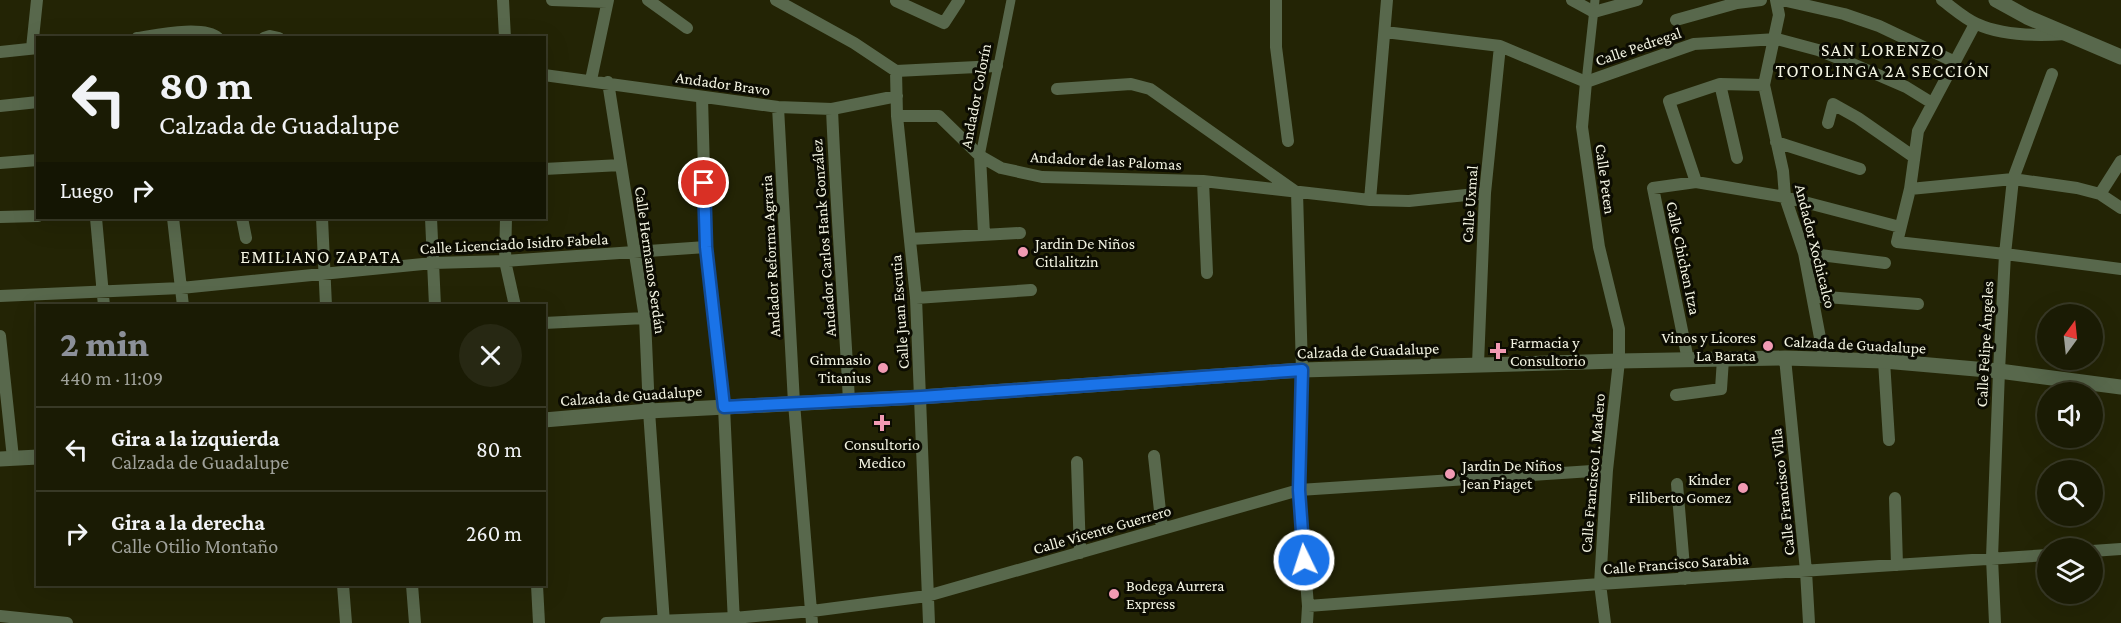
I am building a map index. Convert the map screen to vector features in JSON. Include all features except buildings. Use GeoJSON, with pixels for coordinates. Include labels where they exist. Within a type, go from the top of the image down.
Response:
{"type":"FeatureCollection","features":[{"type":"Feature","properties":{"kind":"street"},"geometry":{"type":"LineString","coordinates":[[0,52],[35,48],[37,0]]}},
{"type":"Feature","properties":{"kind":"street"},"geometry":{"type":"LineString","coordinates":[[503,0],[506,36]]}},
{"type":"Feature","properties":{"kind":"street"},"geometry":{"type":"LineString","coordinates":[[552,0],[608,1],[591,80]]}},
{"type":"Feature","properties":{"kind":"street"},"geometry":{"type":"LineString","coordinates":[[648,0],[687,28]]}},
{"type":"Feature","properties":{"kind":"street"},"geometry":{"type":"LineString","coordinates":[[777,0],[854,43],[896,71],[997,66]]}},
{"type":"Feature","properties":{"kind":"street"},"geometry":{"type":"LineString","coordinates":[[896,1],[944,22],[959,0]]}},
{"type":"Feature","properties":{"kind":"street","name":"Andador Colorín"},"geometry":{"type":"LineString","coordinates":[[984,234],[980,156],[1011,0]]}},
{"type":"Feature","properties":{"kind":"street"},"geometry":{"type":"LineString","coordinates":[[1276,0],[1276,47],[1288,141]]}},
{"type":"Feature","properties":{"kind":"street"},"geometry":{"type":"LineString","coordinates":[[1370,200],[1387,0]]}},
{"type":"Feature","properties":{"kind":"street"},"geometry":{"type":"LineString","coordinates":[[1572,0],[1595,6],[1637,0]]}},
{"type":"Feature","properties":{"kind":"street"},"geometry":{"type":"LineString","coordinates":[[1676,20],[1737,3],[1761,0]]}},
{"type":"Feature","properties":{"kind":"street","name":"Andador Xochicalco"},"geometry":{"type":"LineString","coordinates":[[1776,0],[1779,15],[1764,85],[1783,171],[1785,197],[1804,253],[1824,359]]}},
{"type":"Feature","properties":{"kind":"street"},"geometry":{"type":"LineString","coordinates":[[1782,0],[1844,14],[1879,26],[1955,62]]}},
{"type":"Feature","properties":{"kind":"street"},"geometry":{"type":"LineString","coordinates":[[1942,0],[1975,24],[1991,29],[2032,35],[2064,34]]}},
{"type":"Feature","properties":{"kind":"street"},"geometry":{"type":"LineString","coordinates":[[1996,0],[2064,34],[2121,57]]}},
{"type":"Feature","properties":{"kind":"street","name":"Calle Peten"},"geometry":{"type":"LineString","coordinates":[[1595,6],[1582,128],[1599,247],[1618,329],[1619,361]]}},
{"type":"Feature","properties":{"kind":"street"},"geometry":{"type":"LineString","coordinates":[[1975,24],[1918,131],[1910,189],[1897,242],[2121,269]]}},
{"type":"Feature","properties":{"kind":"street"},"geometry":{"type":"LineString","coordinates":[[155,36],[190,32],[213,33],[216,36]]}},
{"type":"Feature","properties":{"kind":"street","name":"Calle Pedregal"},"geometry":{"type":"LineString","coordinates":[[1385,32],[1500,46],[1586,82],[1694,44],[1773,39],[1818,50],[1906,87],[1932,103]]}},
{"type":"Feature","properties":{"kind":"street","name":"Calle Uxmal"},"geometry":{"type":"LineString","coordinates":[[1478,364],[1485,193],[1500,46]]}},
{"type":"Feature","properties":{"kind":"street","name":"Calle Juan Escutia"},"geometry":{"type":"LineString","coordinates":[[896,71],[897,116],[916,298],[929,623]]}},
{"type":"Feature","properties":{"kind":"street","name":"Calle Felipe Ángeles"},"geometry":{"type":"LineString","coordinates":[[1995,623],[1992,558],[2005,254],[2013,179],[2052,74]]}},
{"type":"Feature","properties":{"kind":"street","name":"Andador Bravo"},"geometry":{"type":"LineString","coordinates":[[546,75],[778,107],[832,109],[897,96]]}},
{"type":"Feature","properties":{"kind":"street","name":"Calle Hermanos Serdán"},"geometry":{"type":"LineString","coordinates":[[608,82],[645,318],[649,411],[664,622]]}},
{"type":"Feature","properties":{"kind":"street"},"geometry":{"type":"LineString","coordinates":[[1057,89],[1131,84],[1150,89],[1297,192],[1302,370],[1299,490],[1308,606],[1307,623]]}},
{"type":"Feature","properties":{"kind":"street"},"geometry":{"type":"LineString","coordinates":[[1720,84],[1737,158]]}},
{"type":"Feature","properties":{"kind":"street"},"geometry":{"type":"LineString","coordinates":[[1696,182],[1670,101],[1720,84],[1764,85]]}},
{"type":"Feature","properties":{"kind":"street"},"geometry":{"type":"LineString","coordinates":[[702,97],[706,247],[724,407],[734,621]]}},
{"type":"Feature","properties":{"kind":"street"},"geometry":{"type":"LineString","coordinates":[[0,106],[36,102]]}},
{"type":"Feature","properties":{"kind":"street"},"geometry":{"type":"LineString","coordinates":[[1828,123],[1833,104],[1914,156]]}},
{"type":"Feature","properties":{"kind":"street","name":"Andador Reforma Agraria"},"geometry":{"type":"LineString","coordinates":[[778,107],[794,403],[812,617]]}},
{"type":"Feature","properties":{"kind":"street","name":"Andador Carlos Hank González"},"geometry":{"type":"LineString","coordinates":[[832,109],[835,195],[849,401]]}},
{"type":"Feature","properties":{"kind":"street","name":"Andador de las Palomas"},"geometry":{"type":"LineString","coordinates":[[897,116],[939,116],[980,156],[1001,168],[1042,177],[1203,181],[1370,200],[1409,201],[1485,193]]}},
{"type":"Feature","properties":{"kind":"street"},"geometry":{"type":"LineString","coordinates":[[1776,142],[1860,169]]}},
{"type":"Feature","properties":{"kind":"street"},"geometry":{"type":"LineString","coordinates":[[0,163],[36,160]]}},
{"type":"Feature","properties":{"kind":"street"},"geometry":{"type":"LineString","coordinates":[[2100,194],[2121,161]]}},
{"type":"Feature","properties":{"kind":"street"},"geometry":{"type":"LineString","coordinates":[[546,169],[621,165]]}},
{"type":"Feature","properties":{"kind":"street"},"geometry":{"type":"LineString","coordinates":[[1910,189],[2013,179],[2077,188],[2100,194],[2121,208]]}},
{"type":"Feature","properties":{"kind":"street"},"geometry":{"type":"LineString","coordinates":[[1203,181],[1207,273]]}},
{"type":"Feature","properties":{"kind":"street","name":"Calle Chichen Itza"},"geometry":{"type":"LineString","coordinates":[[1688,360],[1653,188],[1696,182],[1785,197],[1900,227]]}},
{"type":"Feature","properties":{"kind":"street"},"geometry":{"type":"LineString","coordinates":[[0,217],[36,216]]}},
{"type":"Feature","properties":{"kind":"street"},"geometry":{"type":"LineString","coordinates":[[96,219],[104,304]]}},
{"type":"Feature","properties":{"kind":"street"},"geometry":{"type":"LineString","coordinates":[[173,219],[183,304]]}},
{"type":"Feature","properties":{"kind":"street"},"geometry":{"type":"LineString","coordinates":[[242,219],[246,238]]}},
{"type":"Feature","properties":{"kind":"street"},"geometry":{"type":"LineString","coordinates":[[322,219],[326,304]]}},
{"type":"Feature","properties":{"kind":"street"},"geometry":{"type":"LineString","coordinates":[[431,219],[435,304]]}},
{"type":"Feature","properties":{"kind":"street"},"geometry":{"type":"LineString","coordinates":[[506,219],[505,261],[515,304]]}},
{"type":"Feature","properties":{"kind":"street"},"geometry":{"type":"LineString","coordinates":[[910,239],[1020,233]]}},
{"type":"Feature","properties":{"kind":"street","name":"Calle Licenciado Isidro Fabela"},"geometry":{"type":"LineString","coordinates":[[0,296],[181,288],[433,263],[505,261],[706,247]]}},
{"type":"Feature","properties":{"kind":"street"},"geometry":{"type":"LineString","coordinates":[[1804,253],[1885,262]]}},
{"type":"Feature","properties":{"kind":"street"},"geometry":{"type":"LineString","coordinates":[[916,298],[1031,290]]}},
{"type":"Feature","properties":{"kind":"street"},"geometry":{"type":"LineString","coordinates":[[1813,296],[1918,304]]}},
{"type":"Feature","properties":{"kind":"street"},"geometry":{"type":"LineString","coordinates":[[546,323],[645,318]]}},
{"type":"Feature","properties":{"kind":"street"},"geometry":{"type":"LineString","coordinates":[[0,336],[6,458],[36,457]]}},
{"type":"Feature","properties":{"kind":"street","name":"Calzada de Guadalupe"},"geometry":{"type":"LineString","coordinates":[[546,420],[649,411],[921,397],[1302,370],[1619,361],[1785,358],[1884,361],[1999,371],[2121,387]]}},
{"type":"Feature","properties":{"kind":"street","name":"Calle Francisco Villa"},"geometry":{"type":"LineString","coordinates":[[1785,358],[1809,623]]}},
{"type":"Feature","properties":{"kind":"street"},"geometry":{"type":"LineString","coordinates":[[1676,395],[1721,389],[1724,359]]}},
{"type":"Feature","properties":{"kind":"street","name":"Calle Francisco I. Madero"},"geometry":{"type":"LineString","coordinates":[[1605,623],[1599,584],[1607,470],[1619,361]]}},
{"type":"Feature","properties":{"kind":"street"},"geometry":{"type":"LineString","coordinates":[[1884,361],[1889,440]]}},
{"type":"Feature","properties":{"kind":"street"},"geometry":{"type":"LineString","coordinates":[[1154,456],[1162,529]]}},
{"type":"Feature","properties":{"kind":"street"},"geometry":{"type":"LineString","coordinates":[[1077,462],[1080,553]]}},
{"type":"Feature","properties":{"kind":"street","name":"Calle Vicente Guerrero"},"geometry":{"type":"LineString","coordinates":[[606,623],[812,617],[927,596],[1299,490],[1607,470]]}},
{"type":"Feature","properties":{"kind":"street"},"geometry":{"type":"LineString","coordinates":[[1677,484],[1685,579]]}},
{"type":"Feature","properties":{"kind":"street"},"geometry":{"type":"LineString","coordinates":[[1895,498],[1897,565]]}},
{"type":"Feature","properties":{"kind":"street"},"geometry":{"type":"LineString","coordinates":[[2103,550],[2121,549]]}},
{"type":"Feature","properties":{"kind":"street","name":"Calle Francisco Sarabia"},"geometry":{"type":"LineString","coordinates":[[1308,606],[1599,584],[2037,556]]}},
{"type":"Feature","properties":{"kind":"street"},"geometry":{"type":"LineString","coordinates":[[343,586],[346,623]]}},
{"type":"Feature","properties":{"kind":"street"},"geometry":{"type":"LineString","coordinates":[[412,586],[415,623]]}},
{"type":"Feature","properties":{"kind":"street"},"geometry":{"type":"LineString","coordinates":[[537,586],[540,623]]}},
{"type":"Feature","properties":{"kind":"street"},"geometry":{"type":"LineString","coordinates":[[0,616],[67,623]]}},
{"type":"Feature","properties":{"kind":"place","name":"Jardin De Niños Citlalitzin"},"geometry":{"type":"Point","coordinates":[1023,252]}},
{"type":"Feature","properties":{"kind":"place","name":"Vinos y Licores La Barata"},"geometry":{"type":"Point","coordinates":[1768,346]}},
{"type":"Feature","properties":{"kind":"place","name":"Farmacia y Consultorio"},"geometry":{"type":"Point","coordinates":[1498,351]}},
{"type":"Feature","properties":{"kind":"place","name":"Gimnasio Titanius"},"geometry":{"type":"Point","coordinates":[883,368]}},
{"type":"Feature","properties":{"kind":"place","name":"Consultorio Medico"},"geometry":{"type":"Point","coordinates":[882,423]}},
{"type":"Feature","properties":{"kind":"place","name":"Jardin De Niños Jean Piaget"},"geometry":{"type":"Point","coordinates":[1450,474]}},
{"type":"Feature","properties":{"kind":"place","name":"Kinder Filiberto Gomez"},"geometry":{"type":"Point","coordinates":[1743,488]}},
{"type":"Feature","properties":{"kind":"place","name":"Bodega Aurrera Express"},"geometry":{"type":"Point","coordinates":[1114,594]}},
{"type":"Feature","properties":{"kind":"district","name":"SAN LORENZO TOTOLINGA 2A SECCIÓN"},"geometry":{"type":"Point","coordinates":[1883,60]}},
{"type":"Feature","properties":{"kind":"district","name":"EMILIANO ZAPATA"},"geometry":{"type":"Point","coordinates":[321,257]}},
{"type":"Feature","properties":{"kind":"route"},"geometry":{"type":"LineString","coordinates":[[704,183],[706,247],[724,407],[921,397],[1302,370],[1299,490],[1304,560]]}}]}
